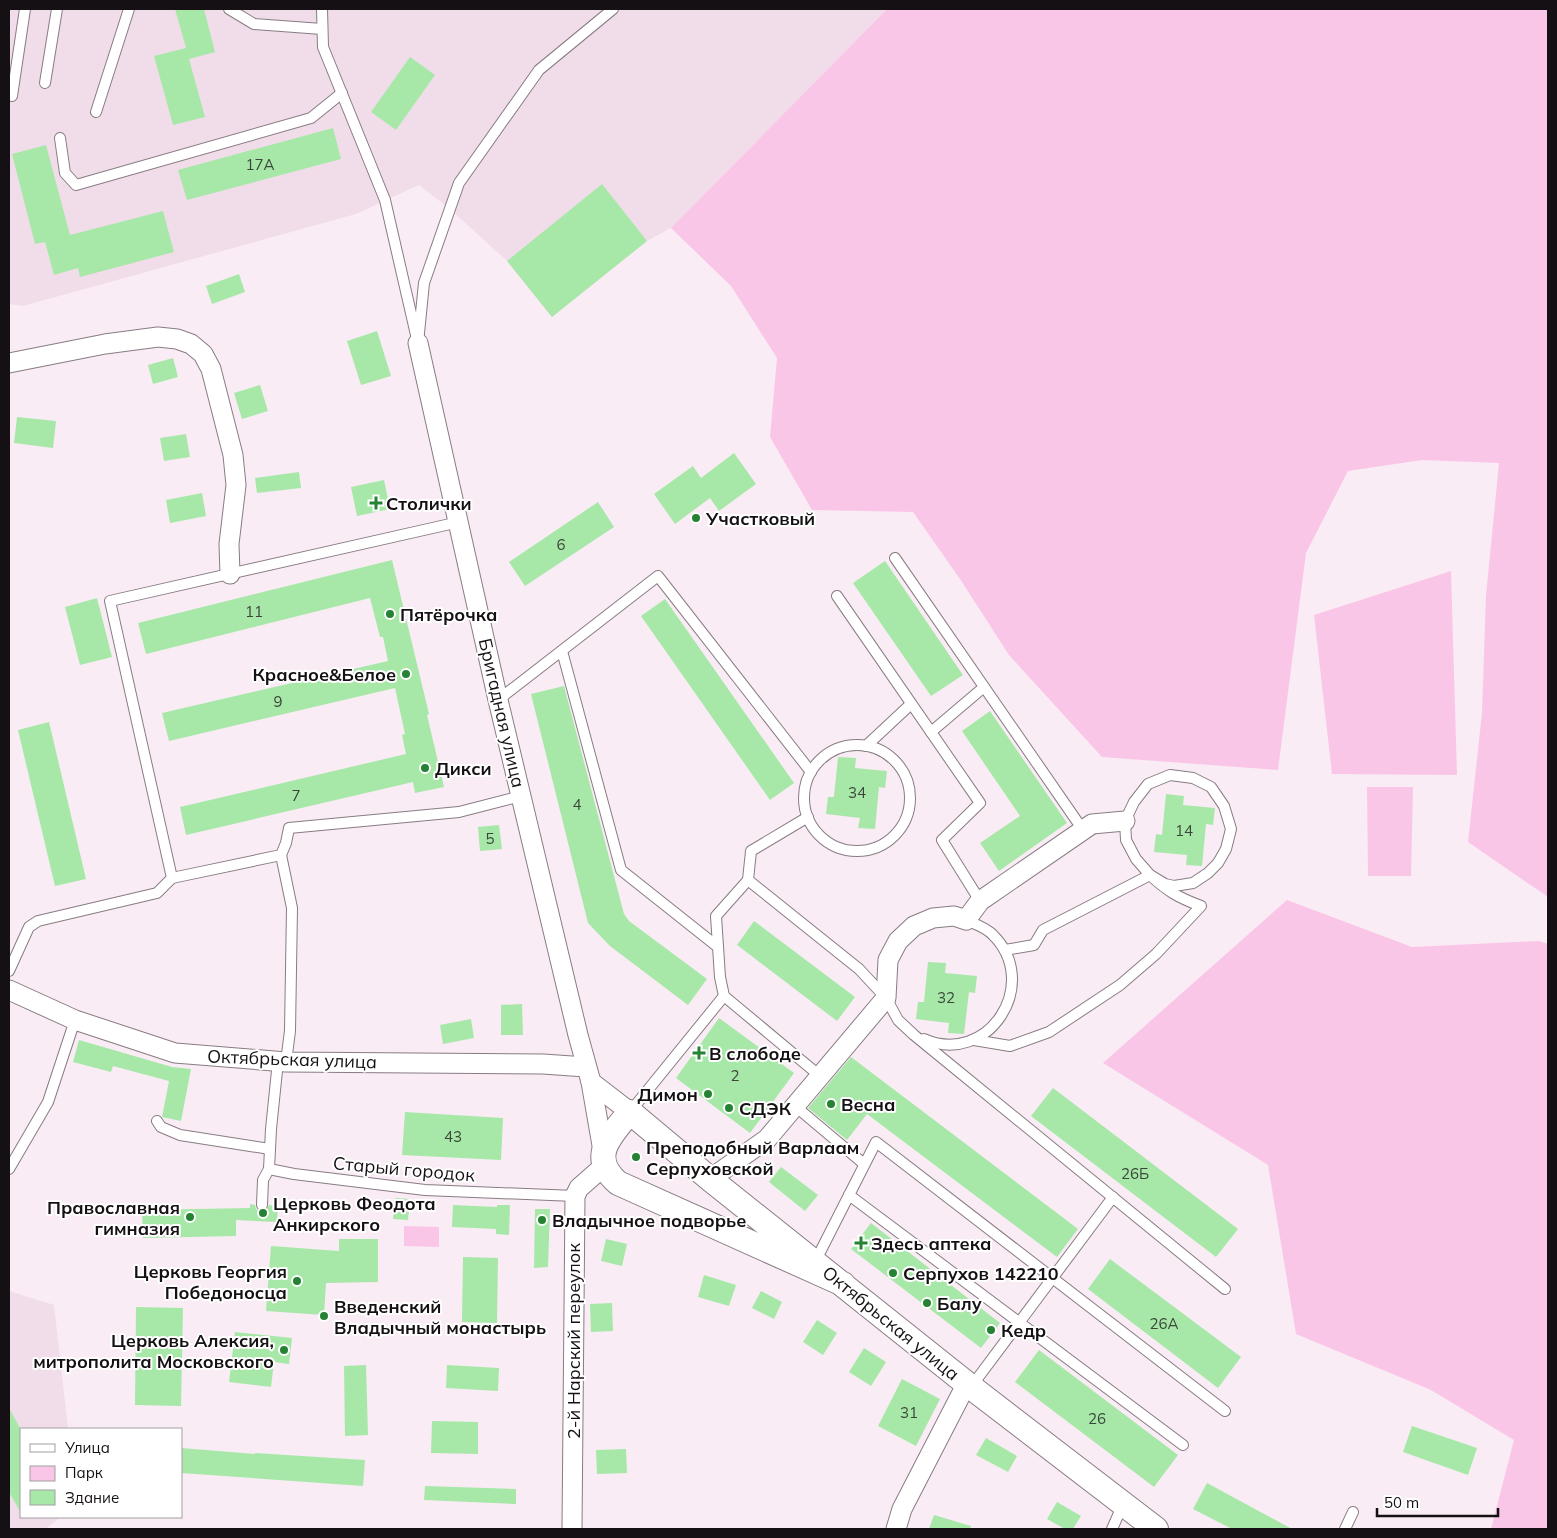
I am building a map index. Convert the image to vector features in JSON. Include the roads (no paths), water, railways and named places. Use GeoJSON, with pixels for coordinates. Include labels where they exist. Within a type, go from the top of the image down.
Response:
{"type":"FeatureCollection","features":[{"type":"Feature","properties":{"kind":"street"},"geometry":{"type":"LineString","coordinates":[[9,363],[105,344],[158,337],[177,339],[191,344],[203,354],[211,369],[233,455],[236,485],[229,544],[230,574]]}},
{"type":"Feature","properties":{"kind":"street","name":"Бригадная улица"},"geometry":{"type":"LineString","coordinates":[[418,343],[498,700],[588,1075],[604,1158]]}},
{"type":"Feature","properties":{"kind":"street"},"geometry":{"type":"LineString","coordinates":[[710,1178],[767,1138],[886,998],[888,960],[898,941],[914,926],[933,918],[954,916],[966,920],[980,901],[1092,824],[1126,822]]}},
{"type":"Feature","properties":{"kind":"street","name":"Октябрьская улица"},"geometry":{"type":"LineString","coordinates":[[9,990],[75,1020],[175,1053],[282,1062],[543,1064],[588,1075]]}},
{"type":"Feature","properties":{"kind":"street"},"geometry":{"type":"LineString","coordinates":[[588,1075],[630,1112],[604,1146],[604,1158],[609,1175],[618,1183],[843,1284]]}},
{"type":"Feature","properties":{"kind":"street","name":"Октябрьская улица"},"geometry":{"type":"LineString","coordinates":[[630,1112],[969,1385],[1156,1529]]}},
{"type":"Feature","properties":{"kind":"street"},"geometry":{"type":"LineString","coordinates":[[574,1196],[604,1158]]}},
{"type":"Feature","properties":{"kind":"street","name":"2-й Нарский переулок"},"geometry":{"type":"LineString","coordinates":[[572,1529],[574,1196]]}},
{"type":"Feature","properties":{"kind":"street"},"geometry":{"type":"LineString","coordinates":[[896,1529],[902,1509],[969,1385]]}},
{"type":"Feature","properties":{"kind":"lane"},"geometry":{"type":"LineString","coordinates":[[12,96],[26,9]]}},
{"type":"Feature","properties":{"kind":"lane"},"geometry":{"type":"LineString","coordinates":[[45,83],[56,9]]}},
{"type":"Feature","properties":{"kind":"lane"},"geometry":{"type":"LineString","coordinates":[[96,112],[129,9]]}},
{"type":"Feature","properties":{"kind":"lane"},"geometry":{"type":"LineString","coordinates":[[229,9],[254,24],[322,29]]}},
{"type":"Feature","properties":{"kind":"lane"},"geometry":{"type":"LineString","coordinates":[[322,9],[323,47],[385,200],[418,343]]}},
{"type":"Feature","properties":{"kind":"lane"},"geometry":{"type":"LineString","coordinates":[[418,343],[424,283],[459,183],[539,70],[613,9]]}},
{"type":"Feature","properties":{"kind":"lane"},"geometry":{"type":"LineString","coordinates":[[60,138],[65,174],[76,185],[311,118],[342,93]]}},
{"type":"Feature","properties":{"kind":"lane"},"geometry":{"type":"LineString","coordinates":[[172,878],[110,601],[459,522]]}},
{"type":"Feature","properties":{"kind":"lane"},"geometry":{"type":"LineString","coordinates":[[895,558],[1084,830]]}},
{"type":"Feature","properties":{"kind":"lane"},"geometry":{"type":"LineString","coordinates":[[498,700],[658,576],[811,772]]}},
{"type":"Feature","properties":{"kind":"lane"},"geometry":{"type":"LineString","coordinates":[[837,596],[980,802],[942,840],[980,901]]}},
{"type":"Feature","properties":{"kind":"lane"},"geometry":{"type":"LineString","coordinates":[[562,651],[621,870],[718,947]]}},
{"type":"Feature","properties":{"kind":"lane"},"geometry":{"type":"LineString","coordinates":[[931,732],[984,687]]}},
{"type":"Feature","properties":{"kind":"lane"},"geometry":{"type":"LineString","coordinates":[[866,746],[911,704]]}},
{"type":"Feature","properties":{"kind":"lane"},"geometry":{"type":"LineString","coordinates":[[855,744],[866,746],[873,746],[889,755],[902,768],[909,784],[911,802],[907,819],[898,833],[884,844],[868,850],[851,851],[835,847],[821,837],[810,824],[804,806],[804,788],[811,772],[822,758],[837,748],[855,744]]}},
{"type":"Feature","properties":{"kind":"lane"},"geometry":{"type":"LineString","coordinates":[[974,1040],[1010,1046],[1049,1032],[1120,985],[1156,954],[1201,906],[1178,897],[1164,888],[1150,875],[1136,859],[1126,840],[1126,822],[1134,802],[1148,784],[1170,775],[1193,778],[1211,787],[1224,806],[1231,829],[1226,848],[1218,863],[1208,873],[1193,882],[1174,886],[1165,884],[1150,875]]}},
{"type":"Feature","properties":{"kind":"lane"},"geometry":{"type":"LineString","coordinates":[[262,1205],[263,1180],[269,1169],[282,1062],[290,1031],[292,908],[281,855],[289,828],[459,812],[521,796]]}},
{"type":"Feature","properties":{"kind":"lane"},"geometry":{"type":"LineString","coordinates":[[808,817],[750,851],[748,880],[716,916],[720,977],[724,996],[820,1076]]}},
{"type":"Feature","properties":{"kind":"lane"},"geometry":{"type":"LineString","coordinates":[[9,971],[29,927],[38,921],[157,893],[172,878],[281,855]]}},
{"type":"Feature","properties":{"kind":"lane"},"geometry":{"type":"LineString","coordinates":[[1005,950],[1034,945],[1043,930],[1150,875]]}},
{"type":"Feature","properties":{"kind":"lane"},"geometry":{"type":"LineString","coordinates":[[748,880],[859,969],[886,998],[898,1020],[914,1035],[1225,1289]]}},
{"type":"Feature","properties":{"kind":"lane"},"geometry":{"type":"LineString","coordinates":[[914,1035],[933,1043],[954,1045],[974,1040],[992,1028],[1005,1011],[1012,992],[1012,970],[1005,950],[992,934],[966,920]]}},
{"type":"Feature","properties":{"kind":"lane"},"geometry":{"type":"LineString","coordinates":[[630,1112],[724,996]]}},
{"type":"Feature","properties":{"kind":"lane"},"geometry":{"type":"LineString","coordinates":[[9,1168],[48,1102],[75,1020]]}},
{"type":"Feature","properties":{"kind":"lane"},"geometry":{"type":"LineString","coordinates":[[795,1106],[864,1164]]}},
{"type":"Feature","properties":{"kind":"lane"},"geometry":{"type":"LineString","coordinates":[[157,1120],[161,1127],[180,1135],[270,1149]]}},
{"type":"Feature","properties":{"kind":"lane"},"geometry":{"type":"LineString","coordinates":[[815,1262],[876,1142],[1225,1412]]}},
{"type":"Feature","properties":{"kind":"lane","name":"Старый городок"},"geometry":{"type":"LineString","coordinates":[[269,1169],[294,1174],[424,1190],[574,1196]]}},
{"type":"Feature","properties":{"kind":"lane"},"geometry":{"type":"LineString","coordinates":[[849,1195],[1183,1445]]}},
{"type":"Feature","properties":{"kind":"lane"},"geometry":{"type":"LineString","coordinates":[[969,1385],[1113,1197]]}},
{"type":"Feature","properties":{"kind":"lane"},"geometry":{"type":"LineString","coordinates":[[1112,1529],[1123,1504]]}},
{"type":"Feature","properties":{"kind":"lane"},"geometry":{"type":"LineString","coordinates":[[1345,1529],[1353,1512]]}},
{"type":"Feature","properties":{"kind":"place","name":"Столички"},"geometry":{"type":"Point","coordinates":[376,503]}},
{"type":"Feature","properties":{"kind":"place","name":"Участковый"},"geometry":{"type":"Point","coordinates":[696,518]}},
{"type":"Feature","properties":{"kind":"place","name":"Пятёрочка"},"geometry":{"type":"Point","coordinates":[390,614]}},
{"type":"Feature","properties":{"kind":"place","name":"Красное&Белое"},"geometry":{"type":"Point","coordinates":[406,674]}},
{"type":"Feature","properties":{"kind":"place","name":"Дикси"},"geometry":{"type":"Point","coordinates":[425,768]}},
{"type":"Feature","properties":{"kind":"place","name":"В слободе"},"geometry":{"type":"Point","coordinates":[699,1053]}},
{"type":"Feature","properties":{"kind":"place","name":"Димон"},"geometry":{"type":"Point","coordinates":[708,1094]}},
{"type":"Feature","properties":{"kind":"place","name":"Весна"},"geometry":{"type":"Point","coordinates":[831,1104]}},
{"type":"Feature","properties":{"kind":"place","name":"СДЭК"},"geometry":{"type":"Point","coordinates":[729,1108]}},
{"type":"Feature","properties":{"kind":"place","name":"Преподобный Варлаам Серпуховской"},"geometry":{"type":"Point","coordinates":[636,1157]}},
{"type":"Feature","properties":{"kind":"place","name":"Церковь Феодота Анкирского"},"geometry":{"type":"Point","coordinates":[263,1213]}},
{"type":"Feature","properties":{"kind":"place","name":"Православная гимназия"},"geometry":{"type":"Point","coordinates":[190,1217]}},
{"type":"Feature","properties":{"kind":"place","name":"Владычное подворье"},"geometry":{"type":"Point","coordinates":[542,1220]}},
{"type":"Feature","properties":{"kind":"place","name":"Здесь аптека"},"geometry":{"type":"Point","coordinates":[861,1243]}},
{"type":"Feature","properties":{"kind":"place","name":"Серпухов 142210"},"geometry":{"type":"Point","coordinates":[893,1273]}},
{"type":"Feature","properties":{"kind":"place","name":"Церковь Георгия Победоносца"},"geometry":{"type":"Point","coordinates":[297,1281]}},
{"type":"Feature","properties":{"kind":"place","name":"Балу"},"geometry":{"type":"Point","coordinates":[927,1303]}},
{"type":"Feature","properties":{"kind":"place","name":"Введенский Владычный монастырь"},"geometry":{"type":"Point","coordinates":[324,1316]}},
{"type":"Feature","properties":{"kind":"place","name":"Кедр"},"geometry":{"type":"Point","coordinates":[991,1330]}},
{"type":"Feature","properties":{"kind":"place","name":"Церковь Алексия, митрополита Московского"},"geometry":{"type":"Point","coordinates":[284,1350]}}]}
